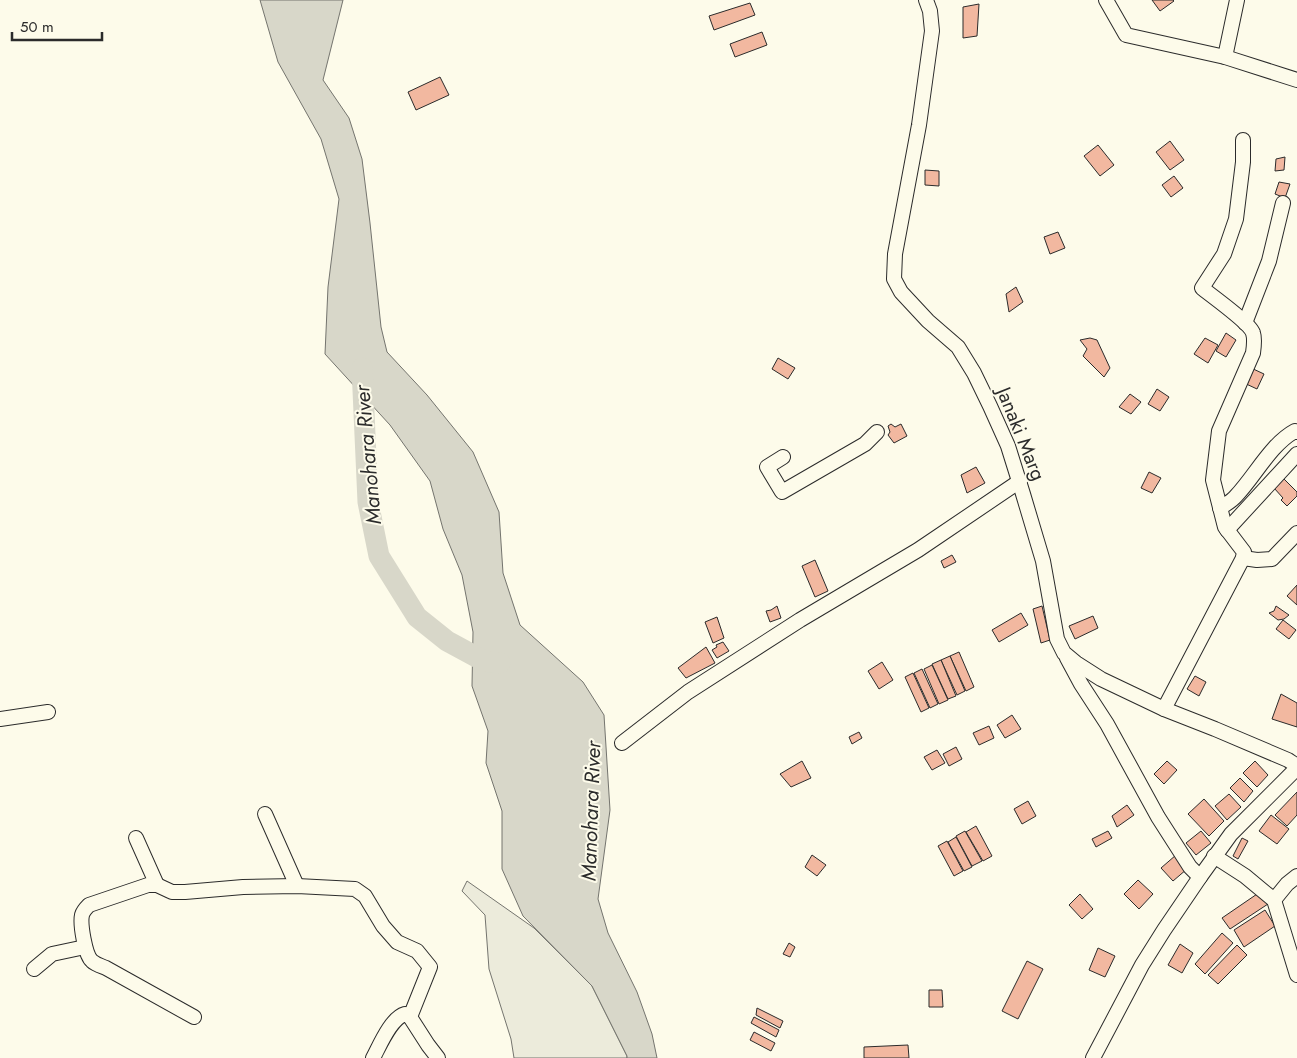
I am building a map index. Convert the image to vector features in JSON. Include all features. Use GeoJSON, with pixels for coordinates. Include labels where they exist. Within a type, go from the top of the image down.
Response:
{"type":"FeatureCollection","features":[{"type":"Feature","properties":{"kind":"street","name":"Janaki Marg"},"geometry":{"type":"LineString","coordinates":[[926,0],[930,11],[932,31],[919,126],[895,254],[894,279],[901,292],[928,321],[958,348],[974,373],[1008,446],[1020,481],[1043,561],[1057,640],[1081,684],[1107,724],[1158,817],[1190,866],[1200,877]]}},
{"type":"Feature","properties":{"kind":"street"},"geometry":{"type":"LineString","coordinates":[[1106,0],[1126,35],[1225,57],[1297,80]]}},
{"type":"Feature","properties":{"kind":"street"},"geometry":{"type":"LineString","coordinates":[[1225,57],[1237,0]]}},
{"type":"Feature","properties":{"kind":"street"},"geometry":{"type":"LineString","coordinates":[[1164,709],[1243,558],[1244,552],[1225,527],[1213,480],[1219,431],[1253,353],[1253,331],[1202,288],[1224,254],[1236,220],[1244,140]]}},
{"type":"Feature","properties":{"kind":"street"},"geometry":{"type":"LineString","coordinates":[[1245,323],[1269,261],[1283,203]]}},
{"type":"Feature","properties":{"kind":"street"},"geometry":{"type":"LineString","coordinates":[[783,457],[767,467],[782,492],[865,444],[878,432]]}},
{"type":"Feature","properties":{"kind":"street"},"geometry":{"type":"LineString","coordinates":[[1220,508],[1235,498],[1271,452],[1289,434],[1297,432]]}},
{"type":"Feature","properties":{"kind":"street"},"geometry":{"type":"LineString","coordinates":[[1227,530],[1297,454]]}},
{"type":"Feature","properties":{"kind":"street"},"geometry":{"type":"LineString","coordinates":[[622,743],[688,692],[800,620],[918,550],[1020,481]]}},
{"type":"Feature","properties":{"kind":"street"},"geometry":{"type":"LineString","coordinates":[[1243,558],[1257,560],[1272,559],[1297,533]]}},
{"type":"Feature","properties":{"kind":"street"},"geometry":{"type":"LineString","coordinates":[[1064,653],[1076,663],[1101,678],[1164,709],[1288,760],[1297,767],[1231,834],[1214,856],[1142,964],[1093,1058]]}},
{"type":"Feature","properties":{"kind":"street"},"geometry":{"type":"LineString","coordinates":[[0,719],[48,712]]}},
{"type":"Feature","properties":{"kind":"street"},"geometry":{"type":"LineString","coordinates":[[265,814],[297,886]]}},
{"type":"Feature","properties":{"kind":"street"},"geometry":{"type":"LineString","coordinates":[[136,838],[157,885]]}},
{"type":"Feature","properties":{"kind":"street"},"geometry":{"type":"LineString","coordinates":[[1214,856],[1244,876],[1274,900],[1297,975]]}},
{"type":"Feature","properties":{"kind":"street"},"geometry":{"type":"LineString","coordinates":[[1274,900],[1287,884],[1297,876]]}},
{"type":"Feature","properties":{"kind":"street"},"geometry":{"type":"LineString","coordinates":[[194,1017],[92,962],[87,955],[81,919],[82,912],[88,905],[148,885],[157,885],[172,892],[243,887],[297,886],[354,889],[365,896],[383,926],[398,942],[417,951],[430,967],[410,1017]]}},
{"type":"Feature","properties":{"kind":"street"},"geometry":{"type":"LineString","coordinates":[[34,969],[52,954],[85,947]]}},
{"type":"Feature","properties":{"kind":"street"},"geometry":{"type":"LineString","coordinates":[[373,1058],[387,1032],[400,1016],[405,1014],[410,1017],[438,1058]]}},
{"type":"Feature","properties":{"kind":"shaded area"},"geometry":{"type":"Polygon","coordinates":[[[467,881],[534,928],[592,986],[627,1058],[514,1058],[511,1039],[489,969],[485,915],[462,891],[467,881]]]}},
{"type":"Feature","properties":{"kind":"water"},"geometry":{"type":"Polygon","coordinates":[[[260,0],[343,0],[323,80],[349,118],[362,159],[381,327],[387,352],[427,395],[473,452],[499,512],[503,573],[520,625],[583,682],[604,715],[610,810],[598,899],[608,933],[637,992],[652,1034],[657,1058],[627,1058],[592,986],[523,916],[502,869],[502,811],[486,763],[488,731],[472,686],[473,632],[462,575],[443,529],[430,481],[390,425],[325,354],[328,287],[339,199],[321,139],[278,62],[260,0]]]}},
{"type":"Feature","properties":{"kind":"building"},"geometry":{"type":"Polygon","coordinates":[[[1152,0],[1173,0],[1174,1],[1160,11],[1152,0]]]}},
{"type":"Feature","properties":{"kind":"building"},"geometry":{"type":"Polygon","coordinates":[[[750,3],[755,15],[714,30],[709,16],[750,3]]]}},
{"type":"Feature","properties":{"kind":"building"},"geometry":{"type":"Polygon","coordinates":[[[979,4],[977,36],[963,38],[963,7],[979,4]]]}},
{"type":"Feature","properties":{"kind":"building"},"geometry":{"type":"Polygon","coordinates":[[[762,32],[767,45],[735,57],[730,44],[762,32]]]}},
{"type":"Feature","properties":{"kind":"building"},"geometry":{"type":"Polygon","coordinates":[[[440,77],[449,95],[416,110],[408,92],[440,77]]]}},
{"type":"Feature","properties":{"kind":"building"},"geometry":{"type":"Polygon","coordinates":[[[1170,141],[1184,160],[1170,170],[1156,152],[1170,141]]]}},
{"type":"Feature","properties":{"kind":"building"},"geometry":{"type":"Polygon","coordinates":[[[1098,145],[1114,165],[1100,176],[1084,156],[1098,145]]]}},
{"type":"Feature","properties":{"kind":"building"},"geometry":{"type":"Polygon","coordinates":[[[1285,157],[1284,170],[1275,171],[1276,159],[1285,157]]]}},
{"type":"Feature","properties":{"kind":"building"},"geometry":{"type":"Polygon","coordinates":[[[925,170],[939,171],[939,186],[925,185],[925,170]]]}},
{"type":"Feature","properties":{"kind":"building"},"geometry":{"type":"Polygon","coordinates":[[[1174,176],[1183,188],[1171,197],[1162,185],[1174,176]]]}},
{"type":"Feature","properties":{"kind":"building"},"geometry":{"type":"Polygon","coordinates":[[[1279,182],[1290,184],[1285,198],[1275,194],[1279,182]]]}},
{"type":"Feature","properties":{"kind":"building"},"geometry":{"type":"Polygon","coordinates":[[[1058,232],[1065,248],[1050,254],[1044,237],[1058,232]]]}},
{"type":"Feature","properties":{"kind":"building"},"geometry":{"type":"Polygon","coordinates":[[[1016,287],[1023,302],[1009,312],[1006,294],[1016,287]]]}},
{"type":"Feature","properties":{"kind":"building"},"geometry":{"type":"Polygon","coordinates":[[[1226,333],[1236,340],[1226,357],[1216,351],[1226,333]]]}},
{"type":"Feature","properties":{"kind":"building"},"geometry":{"type":"Polygon","coordinates":[[[1090,338],[1097,340],[1110,368],[1104,377],[1083,356],[1087,349],[1080,340],[1090,338]]]}},
{"type":"Feature","properties":{"kind":"building"},"geometry":{"type":"Polygon","coordinates":[[[1205,338],[1218,345],[1208,363],[1194,354],[1205,338]]]}},
{"type":"Feature","properties":{"kind":"building"},"geometry":{"type":"Polygon","coordinates":[[[778,358],[795,368],[788,379],[772,369],[778,358]]]}},
{"type":"Feature","properties":{"kind":"building"},"geometry":{"type":"Polygon","coordinates":[[[1249,367],[1264,374],[1257,389],[1242,382],[1249,367]]]}},
{"type":"Feature","properties":{"kind":"building"},"geometry":{"type":"Polygon","coordinates":[[[1157,389],[1169,397],[1160,411],[1148,404],[1157,389]]]}},
{"type":"Feature","properties":{"kind":"building"},"geometry":{"type":"Polygon","coordinates":[[[1130,394],[1141,402],[1131,414],[1119,407],[1130,394]]]}},
{"type":"Feature","properties":{"kind":"building"},"geometry":{"type":"Polygon","coordinates":[[[891,424],[895,427],[901,424],[907,436],[894,443],[888,435],[890,432],[888,426],[891,424]]]}},
{"type":"Feature","properties":{"kind":"building"},"geometry":{"type":"Polygon","coordinates":[[[976,467],[985,483],[967,493],[961,475],[976,467]]]}},
{"type":"Feature","properties":{"kind":"building"},"geometry":{"type":"Polygon","coordinates":[[[1149,472],[1161,478],[1152,493],[1141,488],[1149,472]]]}},
{"type":"Feature","properties":{"kind":"building"},"geometry":{"type":"Polygon","coordinates":[[[1283,478],[1297,492],[1297,496],[1287,506],[1274,488],[1283,478]]]}},
{"type":"Feature","properties":{"kind":"building"},"geometry":{"type":"Polygon","coordinates":[[[952,555],[956,562],[944,568],[941,561],[952,555]]]}},
{"type":"Feature","properties":{"kind":"building"},"geometry":{"type":"Polygon","coordinates":[[[815,560],[828,591],[815,597],[802,566],[815,560]]]}},
{"type":"Feature","properties":{"kind":"building"},"geometry":{"type":"Polygon","coordinates":[[[1297,585],[1297,605],[1287,596],[1297,585]]]}},
{"type":"Feature","properties":{"kind":"building"},"geometry":{"type":"Polygon","coordinates":[[[777,606],[781,618],[770,622],[766,611],[777,606]]]}},
{"type":"Feature","properties":{"kind":"building"},"geometry":{"type":"Polygon","coordinates":[[[1042,606],[1050,640],[1041,643],[1033,609],[1042,606]]]}},
{"type":"Feature","properties":{"kind":"building"},"geometry":{"type":"Polygon","coordinates":[[[1276,606],[1289,615],[1284,619],[1278,620],[1269,613],[1274,611],[1276,606]]]}},
{"type":"Feature","properties":{"kind":"building"},"geometry":{"type":"Polygon","coordinates":[[[1021,613],[1028,625],[999,642],[992,630],[1021,613]]]}},
{"type":"Feature","properties":{"kind":"building"},"geometry":{"type":"Polygon","coordinates":[[[1093,616],[1098,628],[1075,639],[1069,626],[1093,616]]]}},
{"type":"Feature","properties":{"kind":"building"},"geometry":{"type":"Polygon","coordinates":[[[717,617],[724,638],[713,643],[705,622],[717,617]]]}},
{"type":"Feature","properties":{"kind":"building"},"geometry":{"type":"Polygon","coordinates":[[[1283,620],[1296,630],[1289,639],[1276,629],[1283,620]]]}},
{"type":"Feature","properties":{"kind":"building"},"geometry":{"type":"Polygon","coordinates":[[[723,642],[729,651],[717,658],[712,650],[717,647],[716,645],[723,642]]]}},
{"type":"Feature","properties":{"kind":"building"},"geometry":{"type":"Polygon","coordinates":[[[706,647],[715,663],[686,678],[678,668],[706,647]]]}},
{"type":"Feature","properties":{"kind":"building"},"geometry":{"type":"Polygon","coordinates":[[[959,652],[974,687],[966,691],[950,656],[959,652]]]}},
{"type":"Feature","properties":{"kind":"building"},"geometry":{"type":"Polygon","coordinates":[[[950,656],[965,691],[957,695],[941,660],[950,656]]]}},
{"type":"Feature","properties":{"kind":"building"},"geometry":{"type":"Polygon","coordinates":[[[941,660],[956,696],[948,699],[932,664],[941,660]]]}},
{"type":"Feature","properties":{"kind":"building"},"geometry":{"type":"Polygon","coordinates":[[[882,662],[893,680],[879,689],[868,671],[882,662]]]}},
{"type":"Feature","properties":{"kind":"building"},"geometry":{"type":"Polygon","coordinates":[[[932,665],[948,700],[939,704],[924,669],[932,665]]]}},
{"type":"Feature","properties":{"kind":"building"},"geometry":{"type":"Polygon","coordinates":[[[922,669],[938,704],[930,708],[914,673],[922,669]]]}},
{"type":"Feature","properties":{"kind":"building"},"geometry":{"type":"Polygon","coordinates":[[[913,673],[929,708],[921,712],[905,677],[913,673]]]}},
{"type":"Feature","properties":{"kind":"building"},"geometry":{"type":"Polygon","coordinates":[[[1195,676],[1206,682],[1199,696],[1187,689],[1195,676]]]}},
{"type":"Feature","properties":{"kind":"building"},"geometry":{"type":"Polygon","coordinates":[[[1281,694],[1297,703],[1297,727],[1272,719],[1281,694]]]}},
{"type":"Feature","properties":{"kind":"building"},"geometry":{"type":"Polygon","coordinates":[[[1012,715],[1021,729],[1005,738],[997,725],[1012,715]]]}},
{"type":"Feature","properties":{"kind":"building"},"geometry":{"type":"Polygon","coordinates":[[[989,726],[994,738],[979,745],[973,733],[989,726]]]}},
{"type":"Feature","properties":{"kind":"building"},"geometry":{"type":"Polygon","coordinates":[[[859,732],[862,738],[852,744],[849,737],[859,732]]]}},
{"type":"Feature","properties":{"kind":"building"},"geometry":{"type":"Polygon","coordinates":[[[956,747],[962,759],[949,766],[943,754],[956,747]]]}},
{"type":"Feature","properties":{"kind":"building"},"geometry":{"type":"Polygon","coordinates":[[[937,750],[945,763],[932,770],[924,757],[937,750]]]}},
{"type":"Feature","properties":{"kind":"building"},"geometry":{"type":"Polygon","coordinates":[[[802,761],[811,778],[791,787],[780,774],[802,761]]]}},
{"type":"Feature","properties":{"kind":"building"},"geometry":{"type":"Polygon","coordinates":[[[1167,761],[1177,770],[1164,784],[1154,774],[1167,761]]]}},
{"type":"Feature","properties":{"kind":"building"},"geometry":{"type":"Polygon","coordinates":[[[1255,761],[1268,775],[1257,787],[1243,773],[1255,761]]]}},
{"type":"Feature","properties":{"kind":"building"},"geometry":{"type":"Polygon","coordinates":[[[1240,778],[1253,791],[1244,802],[1230,788],[1240,778]]]}},
{"type":"Feature","properties":{"kind":"building"},"geometry":{"type":"Polygon","coordinates":[[[1297,792],[1297,815],[1287,826],[1275,815],[1297,792]]]}},
{"type":"Feature","properties":{"kind":"building"},"geometry":{"type":"Polygon","coordinates":[[[1229,794],[1241,807],[1227,820],[1215,806],[1229,794]]]}},
{"type":"Feature","properties":{"kind":"building"},"geometry":{"type":"Polygon","coordinates":[[[1204,799],[1224,821],[1209,836],[1188,814],[1204,799]]]}},
{"type":"Feature","properties":{"kind":"building"},"geometry":{"type":"Polygon","coordinates":[[[1028,801],[1036,816],[1022,824],[1014,809],[1028,801]]]}},
{"type":"Feature","properties":{"kind":"building"},"geometry":{"type":"Polygon","coordinates":[[[1127,805],[1134,815],[1117,827],[1112,816],[1127,805]]]}},
{"type":"Feature","properties":{"kind":"building"},"geometry":{"type":"Polygon","coordinates":[[[1271,815],[1289,829],[1277,844],[1259,831],[1271,815]]]}},
{"type":"Feature","properties":{"kind":"building"},"geometry":{"type":"Polygon","coordinates":[[[976,826],[992,856],[983,861],[966,832],[976,826]]]}},
{"type":"Feature","properties":{"kind":"building"},"geometry":{"type":"Polygon","coordinates":[[[965,831],[982,861],[972,866],[956,836],[965,831]]]}},
{"type":"Feature","properties":{"kind":"building"},"geometry":{"type":"Polygon","coordinates":[[[1108,831],[1112,838],[1096,847],[1092,839],[1108,831]]]}},
{"type":"Feature","properties":{"kind":"building"},"geometry":{"type":"Polygon","coordinates":[[[1201,831],[1211,843],[1196,855],[1186,843],[1201,831]]]}},
{"type":"Feature","properties":{"kind":"building"},"geometry":{"type":"Polygon","coordinates":[[[956,837],[972,867],[964,871],[948,842],[956,837]]]}},
{"type":"Feature","properties":{"kind":"building"},"geometry":{"type":"Polygon","coordinates":[[[1242,838],[1248,841],[1238,859],[1233,856],[1242,838]]]}},
{"type":"Feature","properties":{"kind":"building"},"geometry":{"type":"Polygon","coordinates":[[[947,841],[963,871],[954,876],[938,846],[947,841]]]}},
{"type":"Feature","properties":{"kind":"building"},"geometry":{"type":"Polygon","coordinates":[[[812,855],[826,865],[817,876],[805,867],[812,855]]]}},
{"type":"Feature","properties":{"kind":"building"},"geometry":{"type":"Polygon","coordinates":[[[1176,855],[1187,869],[1173,881],[1161,868],[1176,855]]]}},
{"type":"Feature","properties":{"kind":"building"},"geometry":{"type":"Polygon","coordinates":[[[1138,880],[1153,894],[1139,909],[1124,894],[1138,880]]]}},
{"type":"Feature","properties":{"kind":"building"},"geometry":{"type":"Polygon","coordinates":[[[1260,892],[1268,904],[1230,929],[1222,918],[1260,892]]]}},
{"type":"Feature","properties":{"kind":"building"},"geometry":{"type":"Polygon","coordinates":[[[1080,894],[1093,909],[1082,919],[1069,905],[1080,894]]]}},
{"type":"Feature","properties":{"kind":"building"},"geometry":{"type":"Polygon","coordinates":[[[1265,910],[1275,926],[1244,947],[1234,930],[1265,910]]]}},
{"type":"Feature","properties":{"kind":"building"},"geometry":{"type":"Polygon","coordinates":[[[1222,933],[1233,943],[1205,974],[1195,964],[1222,933]]]}},
{"type":"Feature","properties":{"kind":"building"},"geometry":{"type":"Polygon","coordinates":[[[789,943],[795,947],[790,957],[783,954],[789,943]]]}},
{"type":"Feature","properties":{"kind":"building"},"geometry":{"type":"Polygon","coordinates":[[[1180,944],[1193,953],[1182,973],[1168,965],[1180,944]]]}},
{"type":"Feature","properties":{"kind":"building"},"geometry":{"type":"Polygon","coordinates":[[[1237,945],[1247,955],[1218,984],[1208,975],[1237,945]]]}},
{"type":"Feature","properties":{"kind":"building"},"geometry":{"type":"Polygon","coordinates":[[[1098,948],[1115,956],[1105,977],[1089,970],[1098,948]]]}},
{"type":"Feature","properties":{"kind":"building"},"geometry":{"type":"Polygon","coordinates":[[[1027,961],[1043,969],[1018,1019],[1002,1011],[1027,961]]]}},
{"type":"Feature","properties":{"kind":"building"},"geometry":{"type":"Polygon","coordinates":[[[929,990],[942,990],[943,1007],[929,1007],[929,990]]]}},
{"type":"Feature","properties":{"kind":"building"},"geometry":{"type":"Polygon","coordinates":[[[757,1008],[783,1021],[780,1028],[756,1015],[757,1008]]]}},
{"type":"Feature","properties":{"kind":"building"},"geometry":{"type":"Polygon","coordinates":[[[754,1017],[779,1030],[776,1037],[751,1023],[754,1017]]]}},
{"type":"Feature","properties":{"kind":"building"},"geometry":{"type":"Polygon","coordinates":[[[754,1032],[775,1043],[771,1051],[750,1040],[754,1032]]]}},
{"type":"Feature","properties":{"kind":"building"},"geometry":{"type":"Polygon","coordinates":[[[908,1045],[909,1058],[864,1058],[864,1047],[908,1045]]]}},
{"type":"Feature","properties":{"kind":"waterway","name":"Manohara River"},"geometry":{"type":"LineString","coordinates":[[362,368],[368,502],[379,556],[417,617],[447,641],[484,661],[500,663]]}}]}
